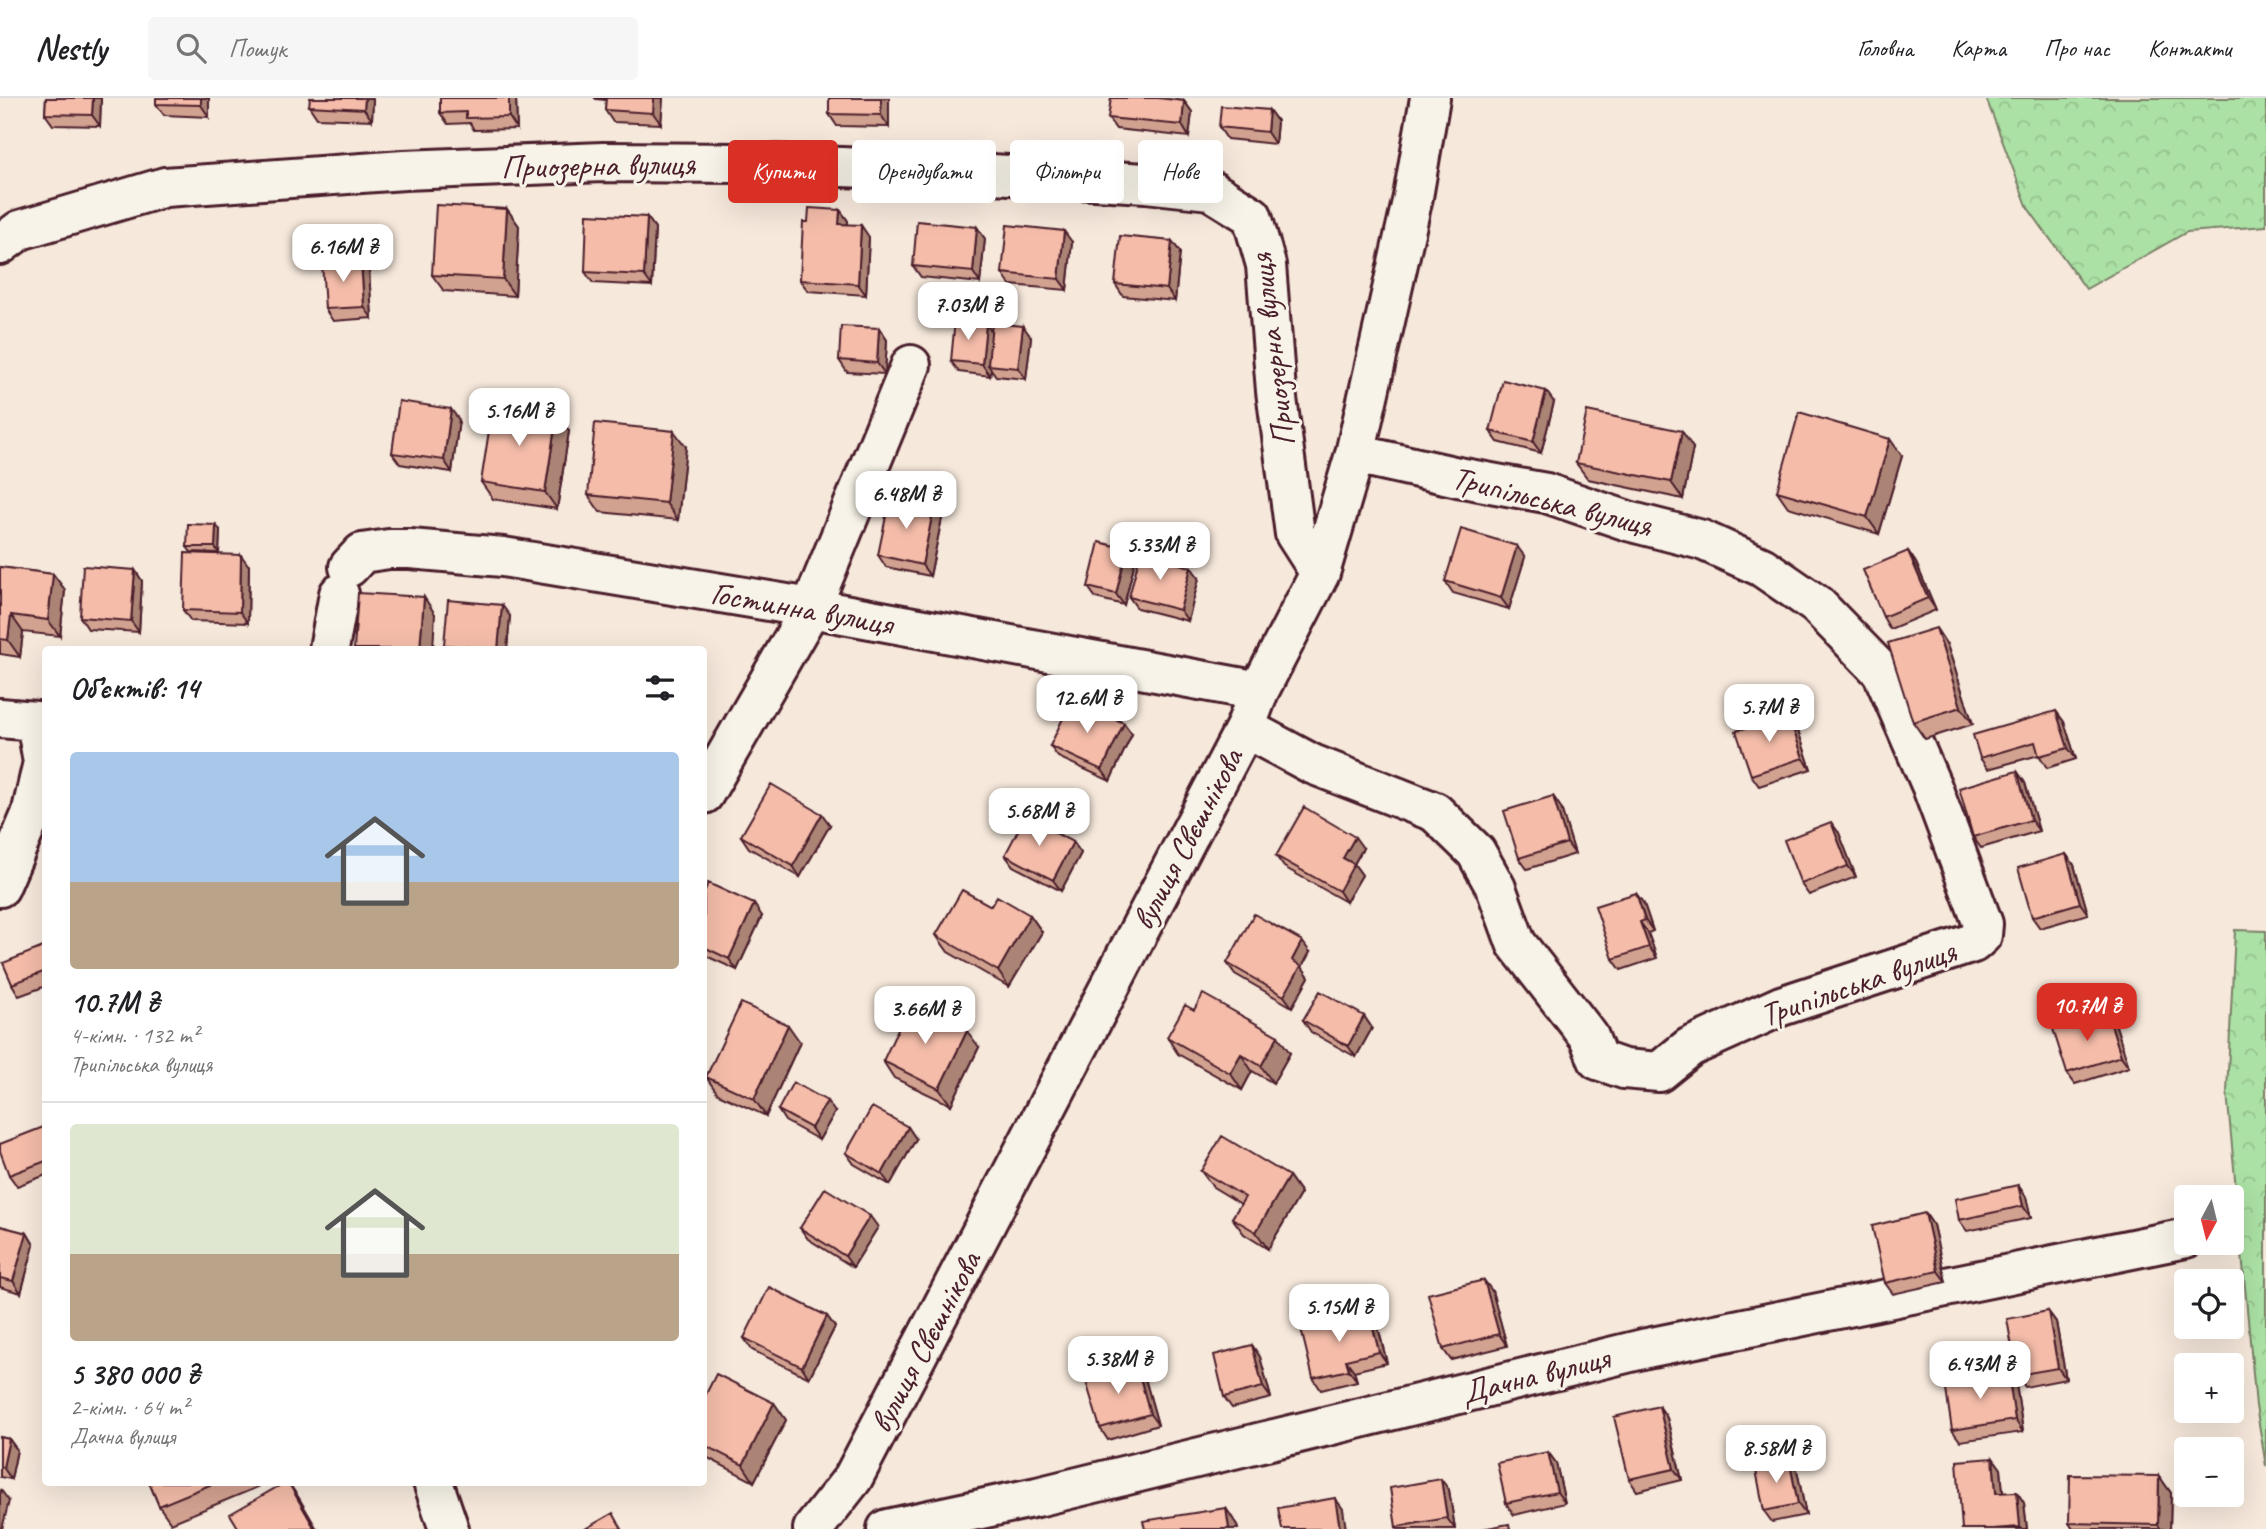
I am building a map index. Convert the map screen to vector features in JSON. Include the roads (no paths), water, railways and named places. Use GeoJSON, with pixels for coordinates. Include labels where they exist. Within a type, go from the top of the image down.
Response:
{"type":"FeatureCollection","features":[{"type":"Feature","properties":{"kind":"street","name":"вулиця Свєшнікова"},"geometry":{"type":"LineString","coordinates":[[813,1529],[853,1478],[1245,729],[1259,691],[1320,573],[1355,454],[1413,197],[1430,98]]}},
{"type":"Feature","properties":{"kind":"street","name":"Приозерна вулиця"},"geometry":{"type":"LineString","coordinates":[[0,245],[20,230],[165,187],[404,170],[603,162],[740,163],[942,171],[1146,183],[1210,190],[1252,216],[1266,265],[1276,391],[1295,534],[1320,573]]}},
{"type":"Feature","properties":{"kind":"street"},"geometry":{"type":"LineString","coordinates":[[707,789],[811,608],[911,365]]}},
{"type":"Feature","properties":{"kind":"street","name":"Трипільська вулиця"},"geometry":{"type":"LineString","coordinates":[[1245,729],[1312,764],[1435,812],[1476,852],[1496,888],[1516,943],[1589,1037],[1598,1060],[1624,1069],[1659,1072],[1690,1047],[1781,1006],[1973,943],[1982,935],[1983,924],[1932,787],[1882,672],[1817,605],[1762,567],[1702,540],[1628,520],[1546,493],[1355,454]]}},
{"type":"Feature","properties":{"kind":"street","name":"Гостинна вулиця"},"geometry":{"type":"LineString","coordinates":[[329,646],[344,581],[362,553],[410,548],[503,557],[811,608],[1259,691]]}},
{"type":"Feature","properties":{"kind":"street"},"geometry":{"type":"LineString","coordinates":[[0,699],[27,721],[42,757]]}},
{"type":"Feature","properties":{"kind":"street"},"geometry":{"type":"LineString","coordinates":[[0,887],[31,815],[42,770]]}},
{"type":"Feature","properties":{"kind":"street","name":"Дачна вулиця"},"geometry":{"type":"LineString","coordinates":[[887,1529],[1037,1497],[1647,1348],[2174,1240]]}},
{"type":"Feature","properties":{"kind":"street"},"geometry":{"type":"LineString","coordinates":[[434,1486],[449,1529]]}}]}
